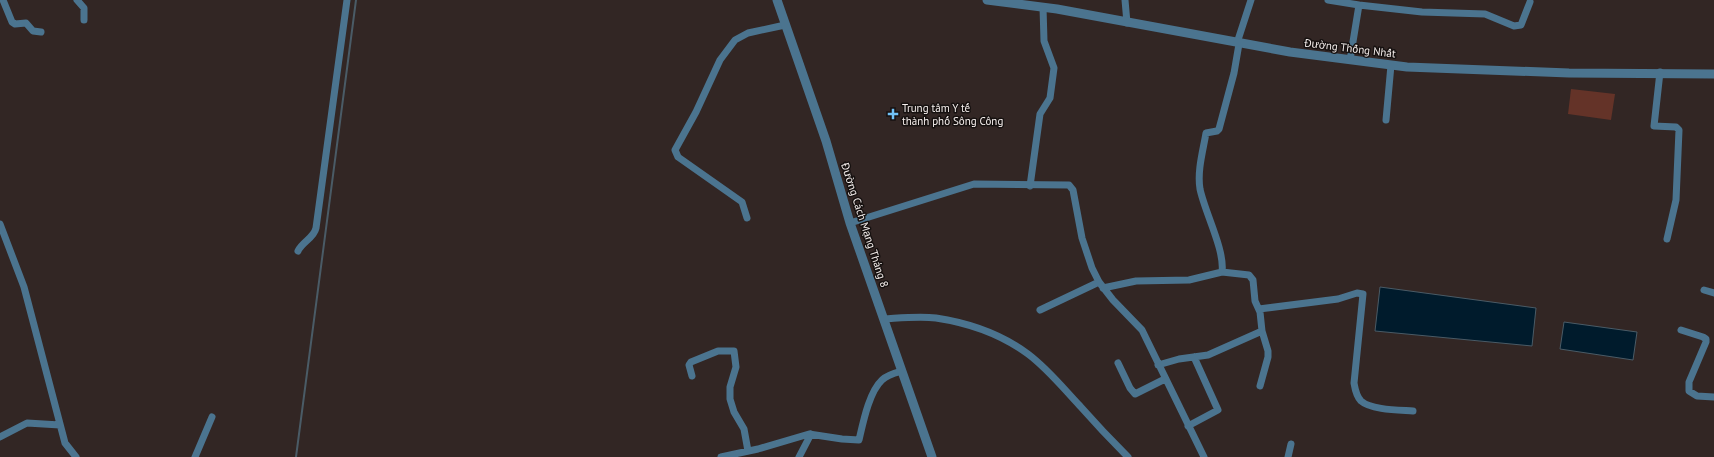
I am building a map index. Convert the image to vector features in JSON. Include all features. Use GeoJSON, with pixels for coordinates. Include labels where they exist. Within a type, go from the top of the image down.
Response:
{"type":"FeatureCollection","features":[{"type":"Feature","properties":{"kind":"street"},"geometry":{"type":"LineString","coordinates":[[3,0],[12,22],[15,24],[26,23],[33,31],[40,32]]}},
{"type":"Feature","properties":{"kind":"street"},"geometry":{"type":"LineString","coordinates":[[77,0],[84,8],[84,20]]}},
{"type":"Feature","properties":{"kind":"street"},"geometry":{"type":"LineString","coordinates":[[298,251],[304,242],[313,235],[316,228],[347,0]]}},
{"type":"Feature","properties":{"kind":"street","name":"Đường Cách Mạng Tháng 8"},"geometry":{"type":"LineString","coordinates":[[777,0],[826,141],[850,223],[932,457]]}},
{"type":"Feature","properties":{"kind":"street","name":"Đường Thống Nhất"},"geometry":{"type":"LineString","coordinates":[[987,0],[1042,7],[1290,52],[1391,65],[1506,71],[1660,72],[1714,74]]}},
{"type":"Feature","properties":{"kind":"street"},"geometry":{"type":"LineString","coordinates":[[1125,0],[1127,22]]}},
{"type":"Feature","properties":{"kind":"street"},"geometry":{"type":"LineString","coordinates":[[1222,272],[1223,258],[1207,215],[1200,189],[1200,173],[1206,133],[1217,131],[1218,129],[1234,73],[1238,43],[1251,0]]}},
{"type":"Feature","properties":{"kind":"street"},"geometry":{"type":"LineString","coordinates":[[1328,0],[1422,12],[1485,14],[1511,25],[1518,26],[1521,25],[1530,2]]}},
{"type":"Feature","properties":{"kind":"street"},"geometry":{"type":"LineString","coordinates":[[1350,60],[1359,5]]}},
{"type":"Feature","properties":{"kind":"street"},"geometry":{"type":"LineString","coordinates":[[1030,186],[1040,114],[1050,98],[1054,68],[1044,41],[1042,7]]}},
{"type":"Feature","properties":{"kind":"street"},"geometry":{"type":"LineString","coordinates":[[747,218],[742,202],[678,157],[675,150],[696,112],[720,60],[735,40],[748,33],[785,25]]}},
{"type":"Feature","properties":{"kind":"street"},"geometry":{"type":"LineString","coordinates":[[1386,120],[1391,65]]}},
{"type":"Feature","properties":{"kind":"street"},"geometry":{"type":"LineString","coordinates":[[1660,72],[1654,126],[1676,127],[1679,130],[1676,200],[1667,239]]}},
{"type":"Feature","properties":{"kind":"street"},"geometry":{"type":"LineString","coordinates":[[850,223],[974,184],[1030,186],[1066,184],[1072,187],[1085,253],[1101,285],[1113,300],[1142,330],[1204,457]]}},
{"type":"Feature","properties":{"kind":"street"},"geometry":{"type":"LineString","coordinates":[[0,224],[24,287],[65,443],[76,457]]}},
{"type":"Feature","properties":{"kind":"street"},"geometry":{"type":"LineString","coordinates":[[1040,310],[1101,285],[1136,281],[1189,280],[1222,272],[1247,274],[1251,276],[1253,280],[1255,301],[1259,309],[1262,331],[1268,351],[1268,357],[1260,386]]}},
{"type":"Feature","properties":{"kind":"street"},"geometry":{"type":"LineString","coordinates":[[1704,290],[1714,293]]}},
{"type":"Feature","properties":{"kind":"street"},"geometry":{"type":"LineString","coordinates":[[1259,309],[1338,299],[1357,292],[1363,294],[1354,383],[1356,393],[1361,401],[1372,406],[1413,411]]}},
{"type":"Feature","properties":{"kind":"street"},"geometry":{"type":"LineString","coordinates":[[884,319],[912,317],[935,318],[988,331],[1013,344],[1028,354],[1053,376],[1128,457]]}},
{"type":"Feature","properties":{"kind":"street"},"geometry":{"type":"LineString","coordinates":[[1681,330],[1706,339],[1690,382],[1689,391],[1697,396],[1714,397]]}},
{"type":"Feature","properties":{"kind":"street"},"geometry":{"type":"LineString","coordinates":[[1158,365],[1179,359],[1208,355],[1262,331]]}},
{"type":"Feature","properties":{"kind":"street"},"geometry":{"type":"LineString","coordinates":[[692,376],[689,365],[691,362],[718,351],[734,351],[736,367],[731,382],[730,399],[734,412],[744,429],[748,452]]}},
{"type":"Feature","properties":{"kind":"street"},"geometry":{"type":"LineString","coordinates":[[1188,426],[1218,410],[1194,357]]}},
{"type":"Feature","properties":{"kind":"street"},"geometry":{"type":"LineString","coordinates":[[1118,363],[1130,388],[1135,394],[1165,379]]}},
{"type":"Feature","properties":{"kind":"street"},"geometry":{"type":"LineString","coordinates":[[721,457],[748,452],[811,434],[859,440],[866,412],[876,387],[885,377],[902,371]]}},
{"type":"Feature","properties":{"kind":"street"},"geometry":{"type":"LineString","coordinates":[[195,457],[212,417]]}},
{"type":"Feature","properties":{"kind":"street"},"geometry":{"type":"LineString","coordinates":[[0,437],[27,423],[60,425]]}},
{"type":"Feature","properties":{"kind":"street"},"geometry":{"type":"LineString","coordinates":[[799,457],[811,434]]}},
{"type":"Feature","properties":{"kind":"street"},"geometry":{"type":"LineString","coordinates":[[1288,457],[1291,444]]}},
{"type":"Feature","properties":{"kind":"shaded area"},"geometry":{"type":"Polygon","coordinates":[[[1571,89],[1615,94],[1611,120],[1568,114],[1571,89]]]}},
{"type":"Feature","properties":{"kind":"water"},"geometry":{"type":"Polygon","coordinates":[[[1380,287],[1536,308],[1532,346],[1375,331],[1380,287]]]}},
{"type":"Feature","properties":{"kind":"water"},"geometry":{"type":"Polygon","coordinates":[[[1564,322],[1637,332],[1633,360],[1560,349],[1564,322]]]}},
{"type":"Feature","properties":{"kind":"waterway"},"geometry":{"type":"LineString","coordinates":[[296,457],[356,0]]}},
{"type":"Feature","properties":{"kind":"place","name":"Trung tâm Y tế thành phố Sông Công"},"geometry":{"type":"Point","coordinates":[893,114]}}]}
